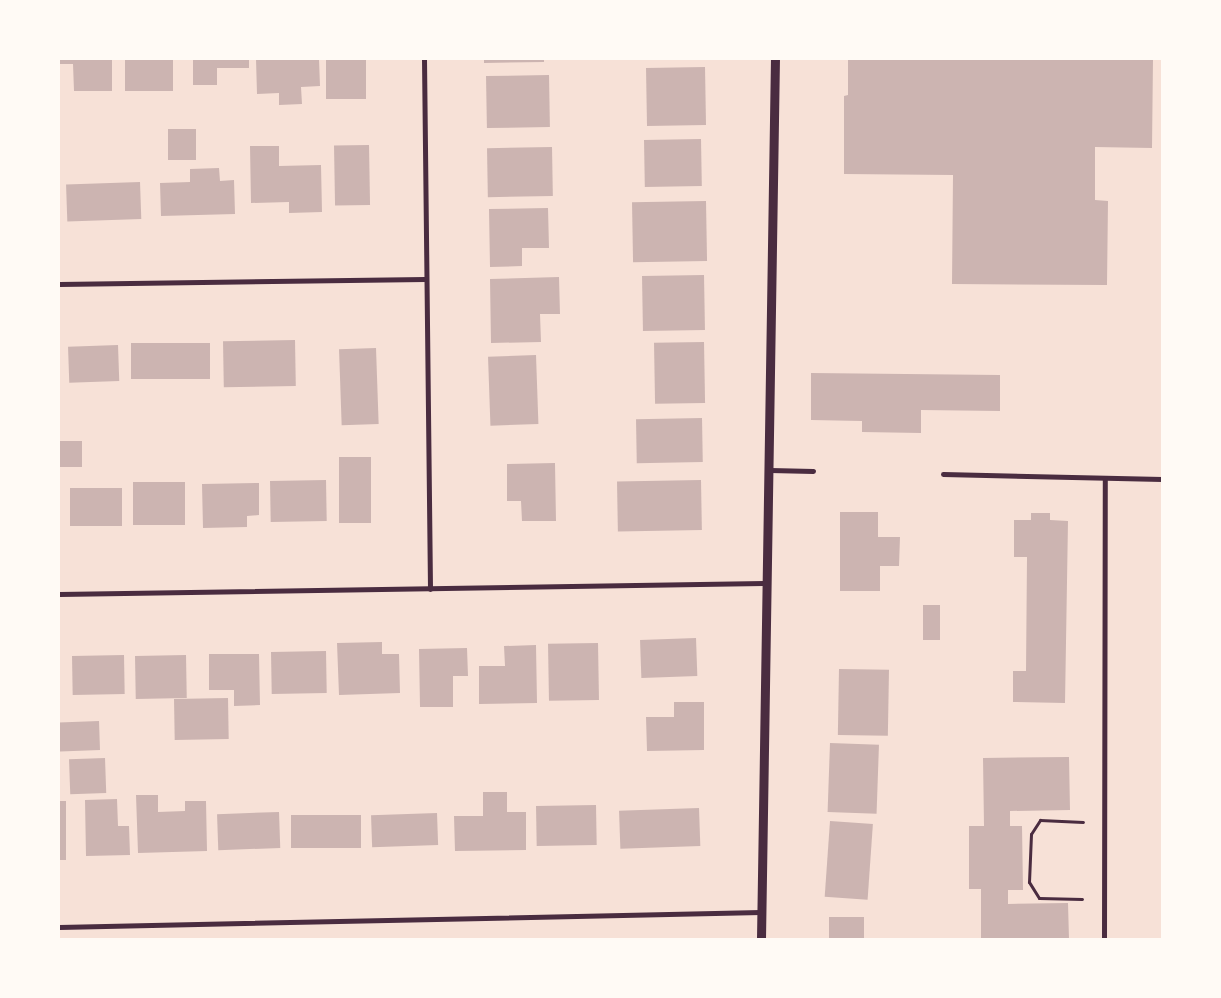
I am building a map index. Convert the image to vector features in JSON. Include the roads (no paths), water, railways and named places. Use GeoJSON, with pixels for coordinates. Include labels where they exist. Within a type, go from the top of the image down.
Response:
{"type":"FeatureCollection","features":[{"type":"Feature","properties":{"kind":"street"},"geometry":{"type":"LineString","coordinates":[[424,59],[430,589]]}},
{"type":"Feature","properties":{"kind":"street"},"geometry":{"type":"LineString","coordinates":[[761,939],[770,470],[775,59]]}},
{"type":"Feature","properties":{"kind":"street"},"geometry":{"type":"LineString","coordinates":[[59,284],[425,279]]}},
{"type":"Feature","properties":{"kind":"street"},"geometry":{"type":"LineString","coordinates":[[770,470],[813,471]]}},
{"type":"Feature","properties":{"kind":"street"},"geometry":{"type":"LineString","coordinates":[[943,474],[1162,479]]}},
{"type":"Feature","properties":{"kind":"street"},"geometry":{"type":"LineString","coordinates":[[1104,939],[1105,478]]}},
{"type":"Feature","properties":{"kind":"street"},"geometry":{"type":"LineString","coordinates":[[59,594],[767,583]]}},
{"type":"Feature","properties":{"kind":"street"},"geometry":{"type":"LineString","coordinates":[[59,926],[761,912]]}}]}
